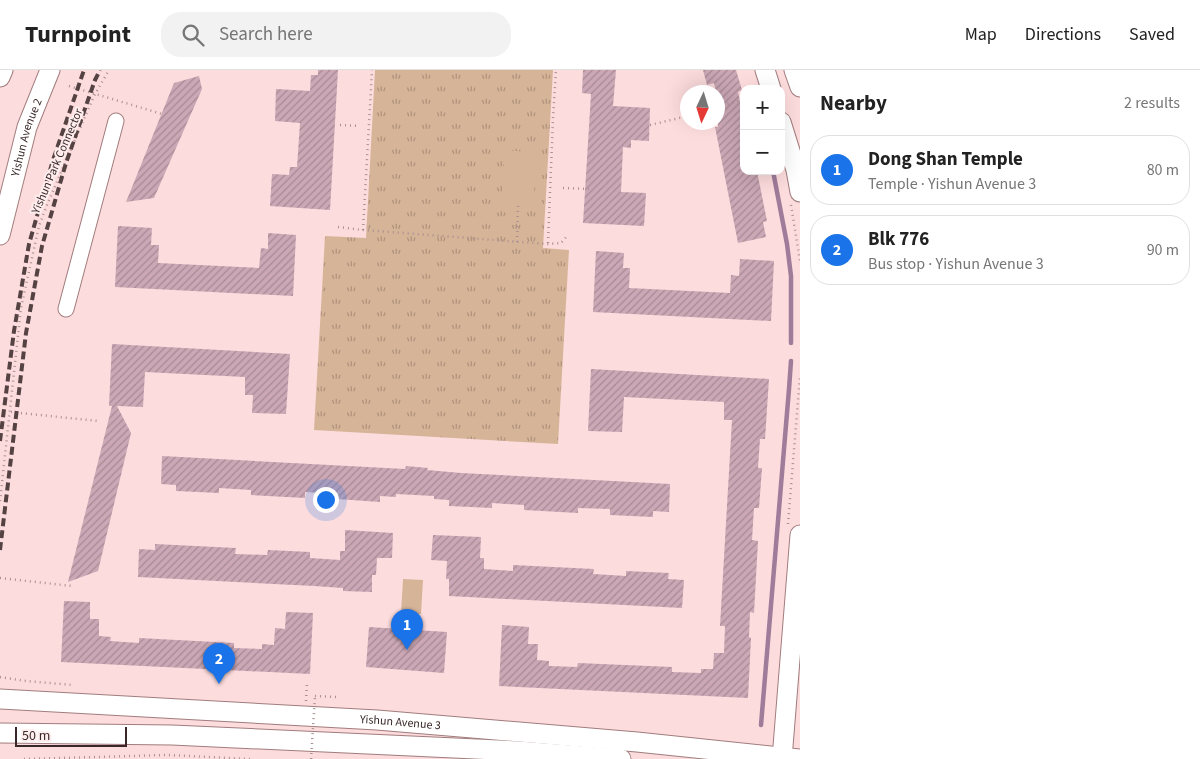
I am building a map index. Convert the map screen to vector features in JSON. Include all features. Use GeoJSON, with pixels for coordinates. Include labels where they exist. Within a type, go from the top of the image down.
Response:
{"type":"FeatureCollection","features":[{"type":"Feature","properties":{"kind":"main road"},"geometry":{"type":"LineString","coordinates":[[0,77],[3,70]]}},
{"type":"Feature","properties":{"kind":"main road","name":"Yishun Avenue 2"},"geometry":{"type":"LineString","coordinates":[[0,235],[28,127],[50,70]]}},
{"type":"Feature","properties":{"kind":"main road"},"geometry":{"type":"LineString","coordinates":[[765,70],[770,85]]}},
{"type":"Feature","properties":{"kind":"main road"},"geometry":{"type":"LineString","coordinates":[[794,70],[800,87]]}},
{"type":"Feature","properties":{"kind":"main road"},"geometry":{"type":"LineString","coordinates":[[784,130],[796,170],[795,197]]}},
{"type":"Feature","properties":{"kind":"main road"},"geometry":{"type":"LineString","coordinates":[[788,758],[800,535]]}},
{"type":"Feature","properties":{"kind":"main road","name":"Yishun Avenue 3"},"geometry":{"type":"LineString","coordinates":[[4,698],[377,720],[627,741],[788,758]]}},
{"type":"Feature","properties":{"kind":"main road","name":"Yishun Avenue 3"},"geometry":{"type":"LineString","coordinates":[[2,734],[172,735],[518,751],[621,759]]}},
{"type":"Feature","properties":{"kind":"lane"},"geometry":{"type":"LineString","coordinates":[[66,309],[116,121]]}},
{"type":"Feature","properties":{"kind":"path","name":"Yishun Park Connector"},"geometry":{"type":"LineString","coordinates":[[0,501],[21,308],[39,226],[50,196],[96,94],[109,70]]}},
{"type":"Feature","properties":{"kind":"path"},"geometry":{"type":"LineString","coordinates":[[363,230],[372,70]]}},
{"type":"Feature","properties":{"kind":"path"},"geometry":{"type":"LineString","coordinates":[[548,244],[556,70]]}},
{"type":"Feature","properties":{"kind":"path"},"geometry":{"type":"LineString","coordinates":[[70,86],[162,114]]}},
{"type":"Feature","properties":{"kind":"path"},"geometry":{"type":"LineString","coordinates":[[725,105],[740,100]]}},
{"type":"Feature","properties":{"kind":"path"},"geometry":{"type":"LineString","coordinates":[[650,124],[680,118]]}},
{"type":"Feature","properties":{"kind":"path"},"geometry":{"type":"LineString","coordinates":[[340,125],[359,126]]}},
{"type":"Feature","properties":{"kind":"path"},"geometry":{"type":"LineString","coordinates":[[563,188],[590,189]]}},
{"type":"Feature","properties":{"kind":"path"},"geometry":{"type":"LineString","coordinates":[[795,197],[800,261]]}},
{"type":"Feature","properties":{"kind":"path"},"geometry":{"type":"LineString","coordinates":[[517,242],[518,205]]}},
{"type":"Feature","properties":{"kind":"path"},"geometry":{"type":"LineString","coordinates":[[338,226],[363,230],[548,244],[561,243],[568,235]]}},
{"type":"Feature","properties":{"kind":"path"},"geometry":{"type":"LineString","coordinates":[[10,412],[98,421]]}},
{"type":"Feature","properties":{"kind":"path"},"geometry":{"type":"LineString","coordinates":[[0,578],[72,586]]}},
{"type":"Feature","properties":{"kind":"path"},"geometry":{"type":"LineString","coordinates":[[306,705],[307,682]]}},
{"type":"Feature","properties":{"kind":"path"},"geometry":{"type":"LineString","coordinates":[[310,759],[315,696],[336,696],[336,702],[330,702]]}},
{"type":"Feature","properties":{"kind":"path"},"geometry":{"type":"LineString","coordinates":[[24,759],[167,755],[251,759]]}},
{"type":"Feature","properties":{"kind":"green space"},"geometry":{"type":"Polygon","coordinates":[[[375,70],[553,70],[543,248],[569,250],[558,444],[314,430],[325,236],[366,238],[375,70]]]}},
{"type":"Feature","properties":{"kind":"green space"},"geometry":{"type":"Polygon","coordinates":[[[505,150],[537,153],[533,206],[501,204],[505,150]]]}},
{"type":"Feature","properties":{"kind":"green space"},"geometry":{"type":"Polygon","coordinates":[[[403,579],[423,580],[421,614],[401,613],[403,579]]]}},
{"type":"Feature","properties":{"kind":"building"},"geometry":{"type":"Polygon","coordinates":[[[318,70],[338,70],[330,210],[270,206],[272,174],[289,175],[290,167],[297,167],[300,123],[275,121],[276,89],[310,91],[311,75],[318,75],[318,70]]]}},
{"type":"Feature","properties":{"kind":"building"},"geometry":{"type":"Polygon","coordinates":[[[583,70],[616,70],[613,106],[650,108],[649,141],[631,140],[631,148],[623,147],[621,192],[646,193],[644,226],[583,223],[591,94],[582,93],[583,70]]]}},
{"type":"Feature","properties":{"kind":"building"},"geometry":{"type":"Polygon","coordinates":[[[703,70],[736,70],[740,85],[740,91],[738,92],[740,102],[740,175],[758,175],[767,221],[763,222],[766,237],[738,243],[716,130],[725,130],[725,85],[714,85],[714,83],[707,85],[703,70]]]}},
{"type":"Feature","properties":{"kind":"building"},"geometry":{"type":"Polygon","coordinates":[[[199,76],[202,89],[154,198],[126,202],[174,83],[199,76]]]}},
{"type":"Feature","properties":{"kind":"building"},"geometry":{"type":"Polygon","coordinates":[[[118,226],[152,228],[151,245],[159,245],[158,263],[259,268],[261,248],[268,249],[268,233],[296,235],[293,296],[115,287],[118,226]]]}},
{"type":"Feature","properties":{"kind":"building"},"geometry":{"type":"Polygon","coordinates":[[[596,251],[624,253],[623,268],[630,268],[629,288],[730,293],[731,275],[739,276],[740,259],[774,261],[771,321],[593,312],[596,251]]]}},
{"type":"Feature","properties":{"kind":"building"},"geometry":{"type":"Polygon","coordinates":[[[112,344],[290,354],[286,414],[252,413],[253,395],[245,395],[245,377],[145,372],[143,407],[117,406],[131,433],[98,571],[68,582],[112,406],[109,406],[112,344]]]}},
{"type":"Feature","properties":{"kind":"building"},"geometry":{"type":"Polygon","coordinates":[[[591,369],[769,379],[765,439],[760,439],[758,468],[762,468],[759,508],[754,508],[752,540],[758,541],[754,613],[750,612],[749,637],[751,638],[748,698],[499,686],[502,625],[529,627],[528,644],[538,644],[537,660],[549,661],[549,666],[577,667],[578,663],[672,667],[672,672],[701,673],[701,669],[713,669],[714,653],[724,653],[725,626],[720,626],[732,420],[724,420],[724,402],[624,397],[622,432],[588,431],[591,369]]]}},
{"type":"Feature","properties":{"kind":"building"},"geometry":{"type":"Polygon","coordinates":[[[162,456],[405,469],[406,466],[461,473],[670,484],[669,512],[653,511],[653,517],[610,515],[610,509],[578,508],[578,513],[524,510],[524,505],[492,503],[492,508],[449,506],[449,500],[434,499],[434,496],[396,494],[396,497],[380,496],[380,502],[337,499],[337,494],[305,492],[305,498],[251,495],[251,490],[219,488],[219,493],[176,491],[176,485],[161,484],[162,456]]]}},
{"type":"Feature","properties":{"kind":"building"},"geometry":{"type":"Polygon","coordinates":[[[345,530],[393,533],[392,558],[377,558],[376,575],[372,575],[372,592],[343,591],[343,588],[314,586],[138,577],[139,549],[155,550],[155,544],[236,548],[235,554],[267,555],[268,550],[310,552],[310,558],[340,560],[340,551],[345,551],[345,530]]]}},
{"type":"Feature","properties":{"kind":"building"},"geometry":{"type":"Polygon","coordinates":[[[433,535],[481,537],[480,558],[484,558],[484,569],[513,571],[513,565],[594,569],[593,574],[626,576],[626,571],[669,573],[668,579],[684,580],[682,608],[449,596],[449,579],[446,579],[447,561],[431,560],[433,535]]]}},
{"type":"Feature","properties":{"kind":"building"},"geometry":{"type":"Polygon","coordinates":[[[64,601],[90,602],[90,619],[99,619],[99,636],[111,637],[110,641],[139,643],[139,638],[234,643],[234,648],[262,649],[262,644],[274,645],[275,628],[285,629],[286,612],[313,613],[310,674],[61,662],[64,601]]]}},
{"type":"Feature","properties":{"kind":"building"},"geometry":{"type":"Polygon","coordinates":[[[369,627],[447,632],[444,673],[366,667],[369,627]]]}},
{"type":"Feature","properties":{"kind":"waterway"},"geometry":{"type":"LineString","coordinates":[[774,175],[791,276],[791,343]]}},
{"type":"Feature","properties":{"kind":"waterway"},"geometry":{"type":"LineString","coordinates":[[761,725],[791,361]]}},
{"type":"Feature","properties":{"kind":"railway"},"geometry":{"type":"LineString","coordinates":[[0,441],[14,331],[29,244],[53,160],[84,70]]}},
{"type":"Feature","properties":{"kind":"railway"},"geometry":{"type":"LineString","coordinates":[[0,550],[26,333],[42,246],[66,163],[100,70]]}},
{"type":"Feature","properties":{"kind":"place","name":"Dong Shan Temple"},"geometry":{"type":"Point","coordinates":[407,650]}},
{"type":"Feature","properties":{"kind":"place","name":"Blk 776"},"geometry":{"type":"Point","coordinates":[219,684]}}]}
